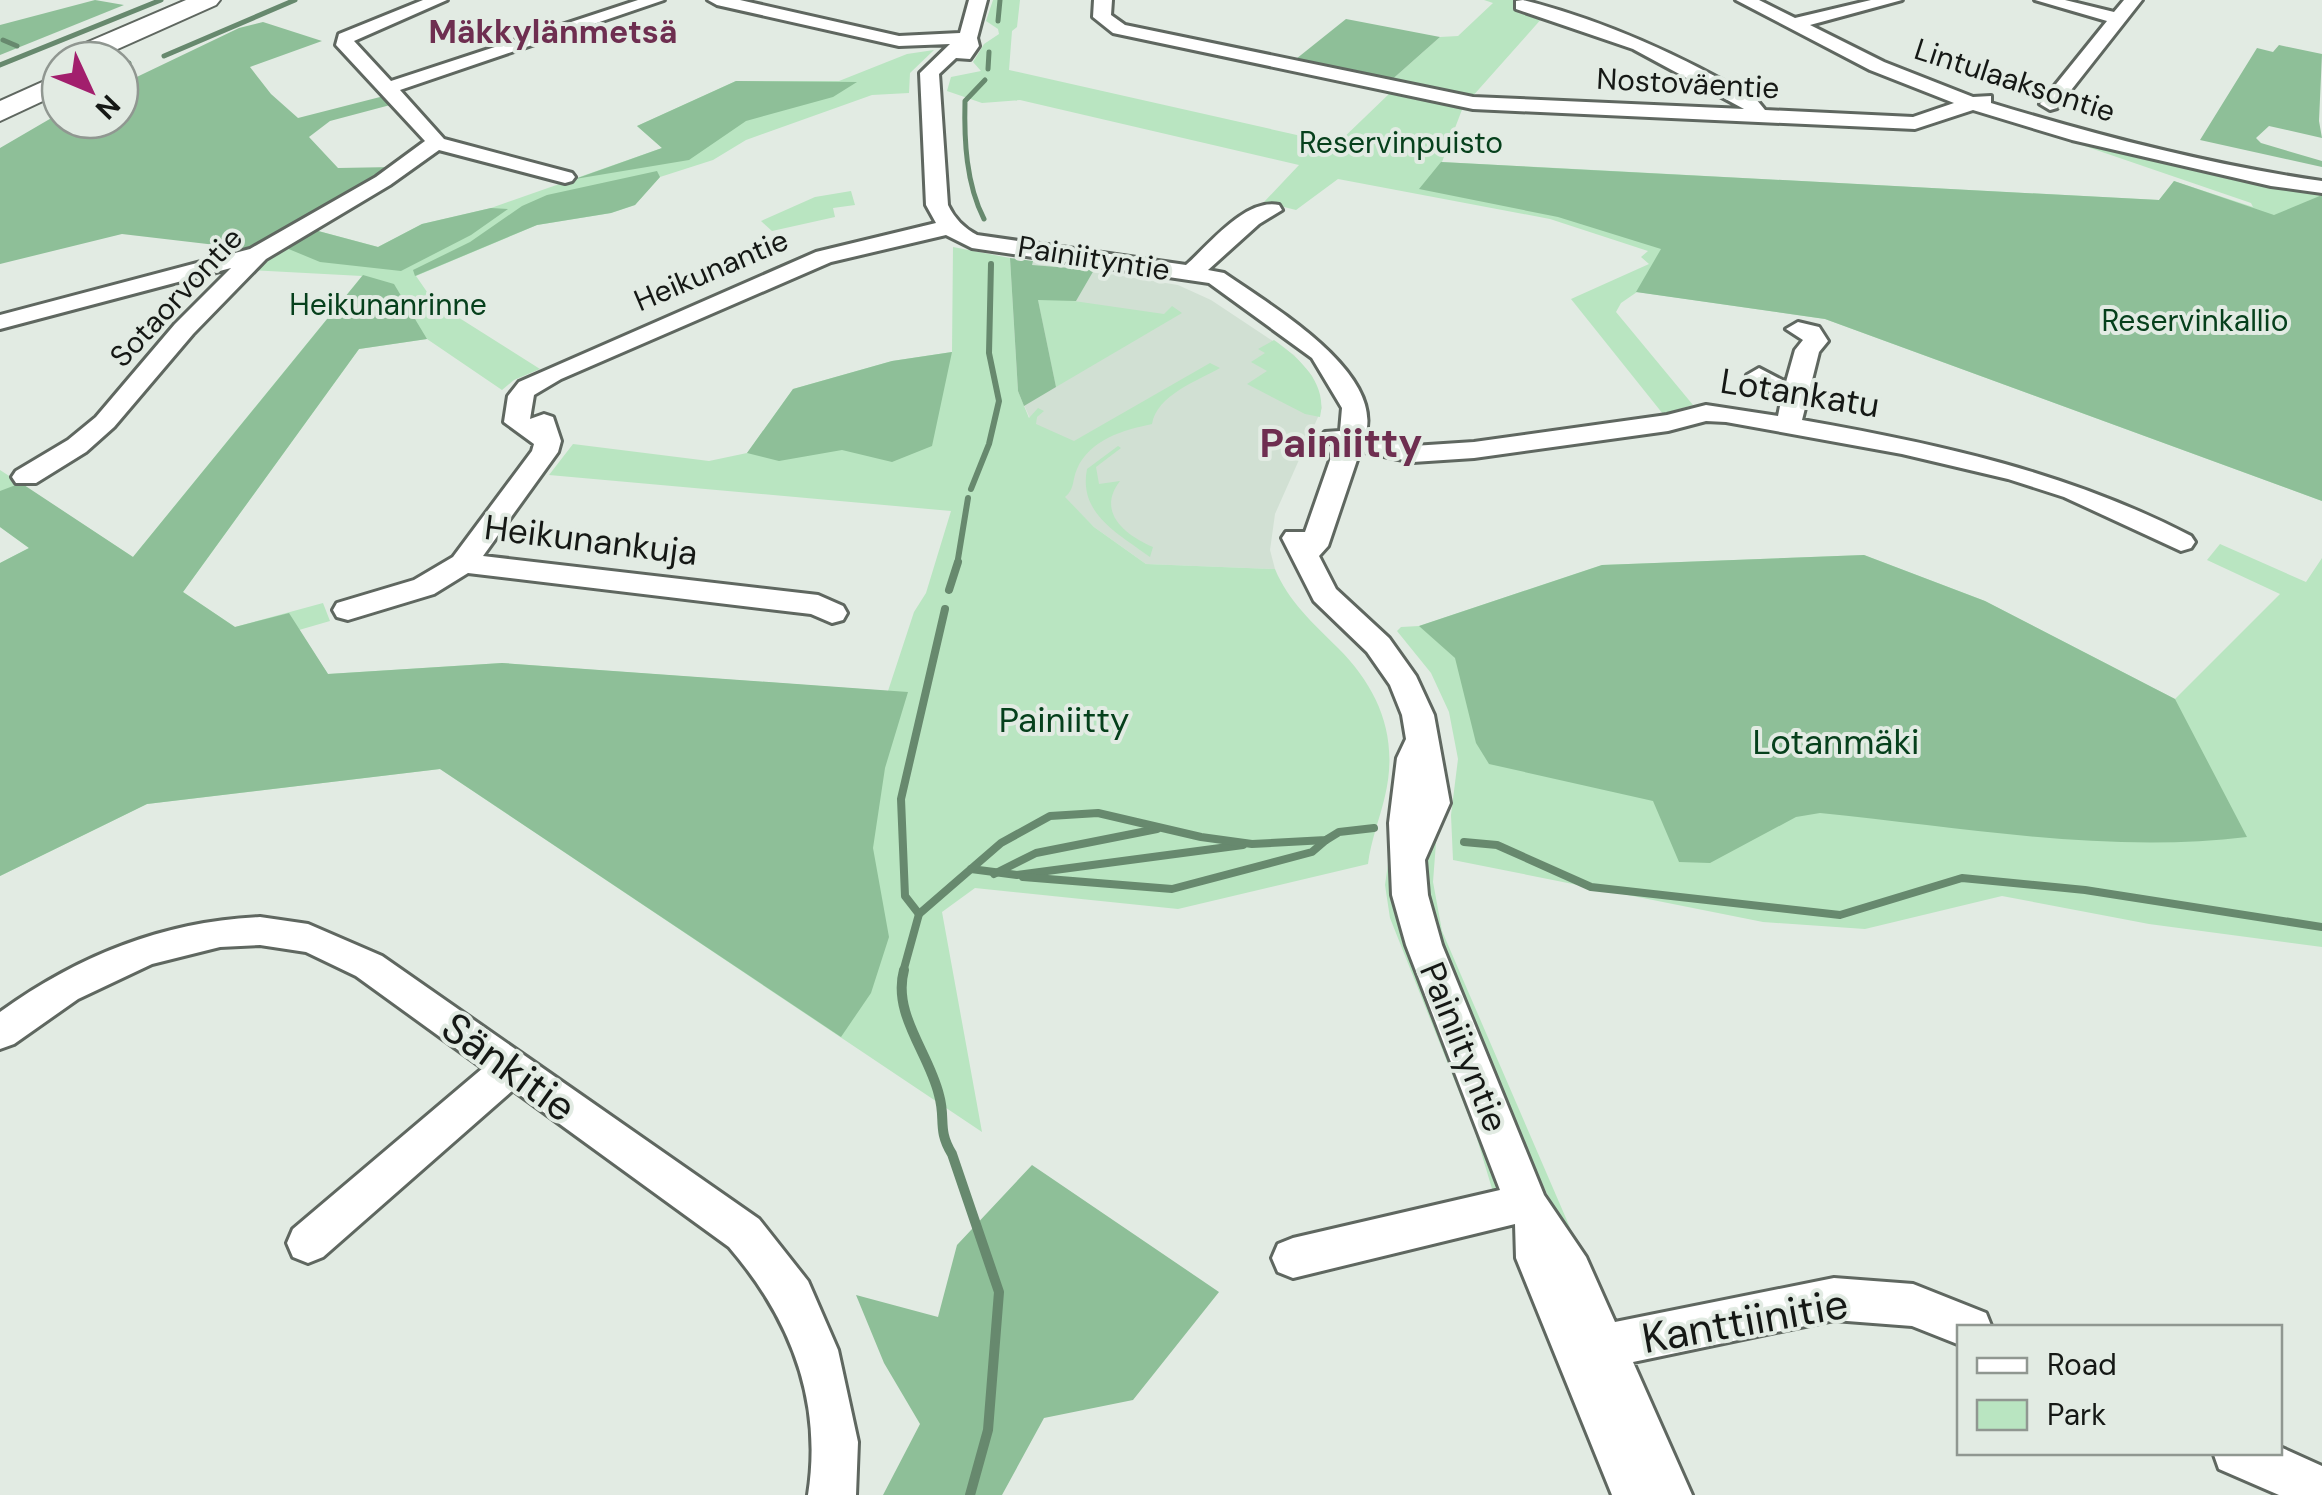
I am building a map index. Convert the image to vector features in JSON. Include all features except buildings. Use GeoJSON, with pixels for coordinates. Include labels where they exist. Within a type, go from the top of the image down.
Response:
{"type":"FeatureCollection","features":[{"type":"Feature","properties":{"kind":"highway"},"geometry":{"type":"LineString","coordinates":[[122,40],[217,3]]}},
{"type":"Feature","properties":{"kind":"highway"},"geometry":{"type":"LineString","coordinates":[[140,42],[217,3]]}},
{"type":"Feature","properties":{"kind":"highway"},"geometry":{"type":"LineString","coordinates":[[0,94],[40,75]]}},
{"type":"Feature","properties":{"kind":"highway"},"geometry":{"type":"LineString","coordinates":[[0,112],[40,92]]}},
{"type":"Feature","properties":{"kind":"street"},"geometry":{"type":"LineString","coordinates":[[438,0],[345,38],[345,45],[432,134],[436,143],[565,177]]}},
{"type":"Feature","properties":{"kind":"street"},"geometry":{"type":"LineString","coordinates":[[388,88],[655,0]]}},
{"type":"Feature","properties":{"kind":"street"},"geometry":{"type":"LineString","coordinates":[[717,0],[899,41],[968,38]]}},
{"type":"Feature","properties":{"kind":"street"},"geometry":{"type":"LineString","coordinates":[[953,226],[937,205],[930,86],[967,52],[978,0]]}},
{"type":"Feature","properties":{"kind":"street","name":"Nostoväentie"},"geometry":{"type":"LineString","coordinates":[[1103,0],[1104,20],[1128,32],[1473,102],[1901,122],[1934,116],[1971,100]]}},
{"type":"Feature","properties":{"kind":"street","name":"Lintulaaksontie"},"geometry":{"type":"LineString","coordinates":[[1745,0],[1793,19]]}},
{"type":"Feature","properties":{"kind":"street","name":"Lintulaaksontie"},"geometry":{"type":"LineString","coordinates":[[1761,0],[1877,66],[1971,100],[2162,153],[2271,180],[2322,187]]}},
{"type":"Feature","properties":{"kind":"street"},"geometry":{"type":"LineString","coordinates":[[1793,19],[1866,0]]}},
{"type":"Feature","properties":{"kind":"street"},"geometry":{"type":"LineString","coordinates":[[1793,19],[1893,0]]}},
{"type":"Feature","properties":{"kind":"street"},"geometry":{"type":"LineString","coordinates":[[2044,0],[2117,18]]}},
{"type":"Feature","properties":{"kind":"street"},"geometry":{"type":"LineString","coordinates":[[2050,104],[2133,0]]}},
{"type":"Feature","properties":{"kind":"street"},"geometry":{"type":"LineString","coordinates":[[1522,5],[1596,24],[1655,49],[1750,103],[1759,116]]}},
{"type":"Feature","properties":{"kind":"street","name":"Nostoväentie"},"geometry":{"type":"LineString","coordinates":[[1934,116],[1976,129],[2015,132],[2056,144]]}},
{"type":"Feature","properties":{"kind":"street","name":"Sotaorvontie"},"geometry":{"type":"LineString","coordinates":[[26,476],[77,446],[105,422],[184,329],[258,254],[382,181],[436,143]]}},
{"type":"Feature","properties":{"kind":"street","name":"Lintulaaksontie"},"geometry":{"type":"LineString","coordinates":[[2212,164],[2322,179]]}},
{"type":"Feature","properties":{"kind":"street"},"geometry":{"type":"LineString","coordinates":[[1191,273],[1251,219],[1271,210]]}},
{"type":"Feature","properties":{"kind":"street","name":"Painiityntie"},"geometry":{"type":"LineString","coordinates":[[953,226],[955,233],[964,238],[1191,273],[1204,284],[1237,296],[1321,353],[1345,392],[1343,439],[1296,536],[1324,594],[1378,645],[1405,683],[1418,715],[1433,803],[1410,860],[1410,896],[1424,944],[1532,1217],[1537,1258],[1668,1495]]}},
{"type":"Feature","properties":{"kind":"street","name":"Heikunantie"},"geometry":{"type":"LineString","coordinates":[[463,563],[538,463],[548,441],[517,422],[516,400],[522,390],[824,257],[953,226]]}},
{"type":"Feature","properties":{"kind":"street"},"geometry":{"type":"LineString","coordinates":[[0,322],[258,254]]}},
{"type":"Feature","properties":{"kind":"street"},"geometry":{"type":"LineString","coordinates":[[1791,412],[1807,350],[1816,341],[1810,332],[1798,329]]}},
{"type":"Feature","properties":{"kind":"street"},"geometry":{"type":"LineString","coordinates":[[1759,375],[1791,412]]}},
{"type":"Feature","properties":{"kind":"street","name":"Lotankatu"},"geometry":{"type":"LineString","coordinates":[[1343,439],[1413,454],[1474,450],[1668,424],[1706,413],[1791,412],[2015,470],[2149,524],[2182,542]]}},
{"type":"Feature","properties":{"kind":"street","name":"Heikunankuja"},"geometry":{"type":"LineString","coordinates":[[348,610],[424,587],[463,563],[818,605],[832,613]]}},
{"type":"Feature","properties":{"kind":"street","name":"Sänkitie"},"geometry":{"type":"LineString","coordinates":[[0,1033],[28,1010],[75,983],[147,952],[231,933],[301,936],[370,966],[510,1070],[744,1233],[780,1274],[800,1310],[822,1378],[835,1434],[832,1495]]}},
{"type":"Feature","properties":{"kind":"street"},"geometry":{"type":"LineString","coordinates":[[308,1243],[510,1070]]}},
{"type":"Feature","properties":{"kind":"street"},"geometry":{"type":"LineString","coordinates":[[1293,1258],[1532,1217]]}},
{"type":"Feature","properties":{"kind":"street","name":"Kanttiinitie"},"geometry":{"type":"LineString","coordinates":[[1590,1350],[1834,1299],[1912,1304],[1963,1325]]}},
{"type":"Feature","properties":{"kind":"street","name":"Painiityntie"},"geometry":{"type":"LineString","coordinates":[[1590,1350],[1636,1495]]}},
{"type":"Feature","properties":{"kind":"street"},"geometry":{"type":"LineString","coordinates":[[2243,1455],[2322,1490]]}},
{"type":"Feature","properties":{"kind":"shaded area"},"geometry":{"type":"Polygon","coordinates":[[[1010,258],[1178,285],[1211,300],[1294,355],[1312,376],[1322,408],[1275,514],[1270,550],[1275,569],[1146,564],[1094,527],[1064,497],[1018,391],[1010,258]]]}},
{"type":"Feature","properties":{"kind":"green space"},"geometry":{"type":"Polygon","coordinates":[[[95,0],[124,5],[0,55],[0,25],[95,0]]]}},
{"type":"Feature","properties":{"kind":"green space","name":"Reservinkallio"},"geometry":{"type":"Polygon","coordinates":[[[993,0],[1020,0],[1017,27],[1012,31],[1009,70],[1337,144],[1391,92],[1387,84],[1440,37],[1458,36],[1493,3],[1484,0],[1516,0],[1518,13],[1543,17],[1463,107],[1442,162],[2159,200],[2174,181],[2253,207],[2251,203],[2003,118],[2322,191],[2322,501],[1825,319],[1637,292],[1621,303],[1616,312],[1693,405],[1663,414],[1571,299],[1649,264],[1641,257],[1648,251],[1550,219],[1338,179],[1296,210],[1264,202],[1299,165],[1020,100],[982,103],[947,91],[951,77],[981,71],[973,62],[984,44],[999,34],[986,21],[993,0]]]}},
{"type":"Feature","properties":{"kind":"green space"},"geometry":{"type":"Polygon","coordinates":[[[1346,19],[1440,37],[1387,84],[1291,63],[1346,19]]]}},
{"type":"Feature","properties":{"kind":"green space"},"geometry":{"type":"Polygon","coordinates":[[[263,22],[322,41],[250,67],[271,94],[298,118],[384,96],[394,104],[330,121],[309,137],[338,168],[394,167],[250,249],[122,234],[0,264],[0,148],[40,125],[40,140],[140,140],[140,75],[239,28],[263,22]]]}},
{"type":"Feature","properties":{"kind":"green space"},"geometry":{"type":"Polygon","coordinates":[[[2279,45],[2322,54],[2322,138],[2269,126],[2256,138],[2261,143],[2322,161],[2322,167],[2200,140],[2257,48],[2273,52],[2279,45]]]}},
{"type":"Feature","properties":{"kind":"green space","name":"Painiitty"},"geometry":{"type":"Polygon","coordinates":[[[934,50],[910,73],[909,93],[872,95],[746,140],[713,160],[660,177],[635,205],[611,213],[537,225],[416,276],[434,302],[540,369],[502,390],[427,339],[359,349],[183,592],[235,627],[323,603],[330,621],[299,630],[328,674],[502,663],[888,691],[914,612],[926,593],[951,511],[549,475],[573,444],[709,461],[747,453],[793,389],[892,361],[952,352],[953,247],[1010,258],[1018,391],[1029,418],[1038,408],[1044,411],[1036,424],[1074,441],[1210,363],[1220,368],[1170,397],[1155,414],[1152,424],[1119,433],[1090,450],[1065,497],[1094,527],[1146,564],[1275,569],[1294,602],[1365,680],[1382,715],[1389,774],[1368,864],[1178,909],[975,888],[942,912],[982,1132],[440,769],[147,804],[0,876],[0,563],[29,548],[0,527],[0,470],[133,557],[362,276],[249,270],[307,228],[378,247],[422,224],[491,208],[662,148],[637,126],[736,81],[839,81],[907,54],[934,50]]]}},
{"type":"Feature","properties":{"kind":"green space"},"geometry":{"type":"Polygon","coordinates":[[[736,81],[857,82],[833,97],[746,121],[689,160],[575,179],[662,148],[637,126],[736,81]]]}},
{"type":"Feature","properties":{"kind":"green space","name":"Reservinkallio"},"geometry":{"type":"Polygon","coordinates":[[[1441,162],[2159,200],[2174,181],[2274,215],[2322,195],[2322,501],[1825,319],[1636,292],[1661,249],[1558,217],[1419,189],[1441,162]]]}},
{"type":"Feature","properties":{"kind":"green space"},"geometry":{"type":"Polygon","coordinates":[[[657,171],[660,177],[635,205],[611,213],[537,225],[415,276],[413,270],[470,242],[522,206],[547,195],[657,171]]]}},
{"type":"Feature","properties":{"kind":"green space"},"geometry":{"type":"Polygon","coordinates":[[[851,191],[855,205],[833,208],[835,217],[772,231],[761,221],[815,197],[851,191]]]}},
{"type":"Feature","properties":{"kind":"green space"},"geometry":{"type":"Polygon","coordinates":[[[491,208],[508,209],[471,235],[401,271],[320,262],[279,245],[307,228],[378,247],[422,224],[491,208]]]}},
{"type":"Feature","properties":{"kind":"green space"},"geometry":{"type":"Polygon","coordinates":[[[1010,258],[1033,261],[1032,265],[1094,270],[1076,301],[1038,300],[1056,387],[1024,406],[1018,391],[1010,258]]]}},
{"type":"Feature","properties":{"kind":"green space","name":"Heikunanrinne"},"geometry":{"type":"Polygon","coordinates":[[[363,275],[394,284],[427,339],[359,349],[183,592],[235,627],[289,613],[328,674],[502,663],[908,692],[885,768],[873,848],[889,937],[871,993],[841,1037],[440,769],[147,804],[0,876],[0,563],[29,548],[0,527],[0,491],[21,483],[133,557],[363,275]]]}},
{"type":"Feature","properties":{"kind":"green space"},"geometry":{"type":"Polygon","coordinates":[[[1060,299],[1164,314],[1172,306],[1182,313],[1056,387],[1038,300],[1060,299]]]}},
{"type":"Feature","properties":{"kind":"green space"},"geometry":{"type":"Polygon","coordinates":[[[1274,340],[1302,363],[1316,382],[1320,417],[1305,414],[1247,384],[1267,371],[1251,362],[1265,353],[1258,349],[1274,340]]]}},
{"type":"Feature","properties":{"kind":"green space"},"geometry":{"type":"Polygon","coordinates":[[[952,352],[932,446],[892,462],[842,450],[779,461],[747,453],[793,389],[892,361],[952,352]]]}},
{"type":"Feature","properties":{"kind":"green space"},"geometry":{"type":"Polygon","coordinates":[[[1118,446],[1121,448],[1096,467],[1099,484],[1120,481],[1113,492],[1113,512],[1124,529],[1153,547],[1150,557],[1114,531],[1095,511],[1089,498],[1087,469],[1118,446]]]}},
{"type":"Feature","properties":{"kind":"green space","name":"Lotanmäki"},"geometry":{"type":"Polygon","coordinates":[[[2220,544],[2306,582],[2322,558],[2322,947],[2149,924],[2002,896],[1865,929],[1763,922],[1453,860],[1451,815],[1458,759],[1449,712],[1431,673],[1397,631],[1401,627],[1419,626],[1602,565],[1864,555],[1985,601],[2175,699],[2280,594],[2207,560],[2220,544]]]}},
{"type":"Feature","properties":{"kind":"green space","name":"Lotanmäki"},"geometry":{"type":"Polygon","coordinates":[[[1864,555],[1985,601],[2175,699],[2247,837],[2087,841],[1820,813],[1796,817],[1710,863],[1679,862],[1653,801],[1489,764],[1476,743],[1455,658],[1419,626],[1602,565],[1864,555]]]}},
{"type":"Feature","properties":{"kind":"green space"},"geometry":{"type":"Polygon","coordinates":[[[1396,808],[1502,1166],[1500,1193],[1493,1192],[1475,1132],[1390,918],[1385,885],[1396,808]]]}},
{"type":"Feature","properties":{"kind":"green space"},"geometry":{"type":"Polygon","coordinates":[[[1438,816],[1433,882],[1442,931],[1581,1253],[1578,1254],[1534,1168],[1432,932],[1424,865],[1438,816]]]}},
{"type":"Feature","properties":{"kind":"green space"},"geometry":{"type":"Polygon","coordinates":[[[1032,1165],[1219,1292],[1133,1400],[1044,1418],[1002,1495],[883,1495],[920,1424],[884,1363],[856,1295],[938,1317],[957,1245],[1032,1165]]]}},
{"type":"Feature","properties":{"kind":"waterway"},"geometry":{"type":"LineString","coordinates":[[0,65],[161,0]]}},
{"type":"Feature","properties":{"kind":"waterway"},"geometry":{"type":"LineString","coordinates":[[164,56],[295,0]]}},
{"type":"Feature","properties":{"kind":"waterway"},"geometry":{"type":"LineString","coordinates":[[998,21],[1000,0]]}},
{"type":"Feature","properties":{"kind":"waterway"},"geometry":{"type":"LineString","coordinates":[[3,40],[17,46]]}},
{"type":"Feature","properties":{"kind":"waterway"},"geometry":{"type":"LineString","coordinates":[[988,69],[989,52]]}},
{"type":"Feature","properties":{"kind":"waterway"},"geometry":{"type":"LineString","coordinates":[[984,219],[970,177],[965,101],[985,80]]}},
{"type":"Feature","properties":{"kind":"waterway"},"geometry":{"type":"LineString","coordinates":[[971,489],[989,444],[999,401],[989,353],[991,264]]}},
{"type":"Feature","properties":{"kind":"waterway"},"geometry":{"type":"LineString","coordinates":[[957,565],[968,498]]}},
{"type":"Feature","properties":{"kind":"waterway"},"geometry":{"type":"LineString","coordinates":[[949,590],[958,562]]}},
{"type":"Feature","properties":{"kind":"waterway"},"geometry":{"type":"LineString","coordinates":[[919,914],[905,896],[901,799],[945,609]]}},
{"type":"Feature","properties":{"kind":"waterway"},"geometry":{"type":"LineString","coordinates":[[919,914],[1001,843],[1050,816],[1098,813],[1201,837],[1252,844],[1326,840]]}},
{"type":"Feature","properties":{"kind":"waterway"},"geometry":{"type":"LineString","coordinates":[[1326,840],[1339,832],[1374,828]]}},
{"type":"Feature","properties":{"kind":"waterway"},"geometry":{"type":"LineString","coordinates":[[997,872],[1036,853],[1157,829]]}},
{"type":"Feature","properties":{"kind":"waterway"},"geometry":{"type":"LineString","coordinates":[[1023,877],[1172,889],[1312,852],[1326,840]]}},
{"type":"Feature","properties":{"kind":"waterway"},"geometry":{"type":"LineString","coordinates":[[1464,842],[1497,845],[1591,887],[1840,915],[1962,878],[2085,890],[2322,927]]}},
{"type":"Feature","properties":{"kind":"waterway"},"geometry":{"type":"LineString","coordinates":[[997,872],[1017,875],[1243,845]]}},
{"type":"Feature","properties":{"kind":"waterway"},"geometry":{"type":"LineString","coordinates":[[971,869],[997,872]]}},
{"type":"Feature","properties":{"kind":"waterway"},"geometry":{"type":"LineString","coordinates":[[903,972],[919,914]]}},
{"type":"Feature","properties":{"kind":"waterway"},"geometry":{"type":"LineString","coordinates":[[904,970],[907,1018],[934,1079],[945,1138],[999,1292],[988,1430],[970,1495]]}},
{"type":"Feature","properties":{"kind":"district","name":"Mäkkylänmetsä"},"geometry":{"type":"Point","coordinates":[553,32]}},
{"type":"Feature","properties":{"kind":"district","name":"Painiitty"},"geometry":{"type":"Point","coordinates":[1341,443]}},
{"type":"Feature","properties":{"kind":"park label","name":"Reservinpuisto"},"geometry":{"type":"Point","coordinates":[1401,142]}}]}
